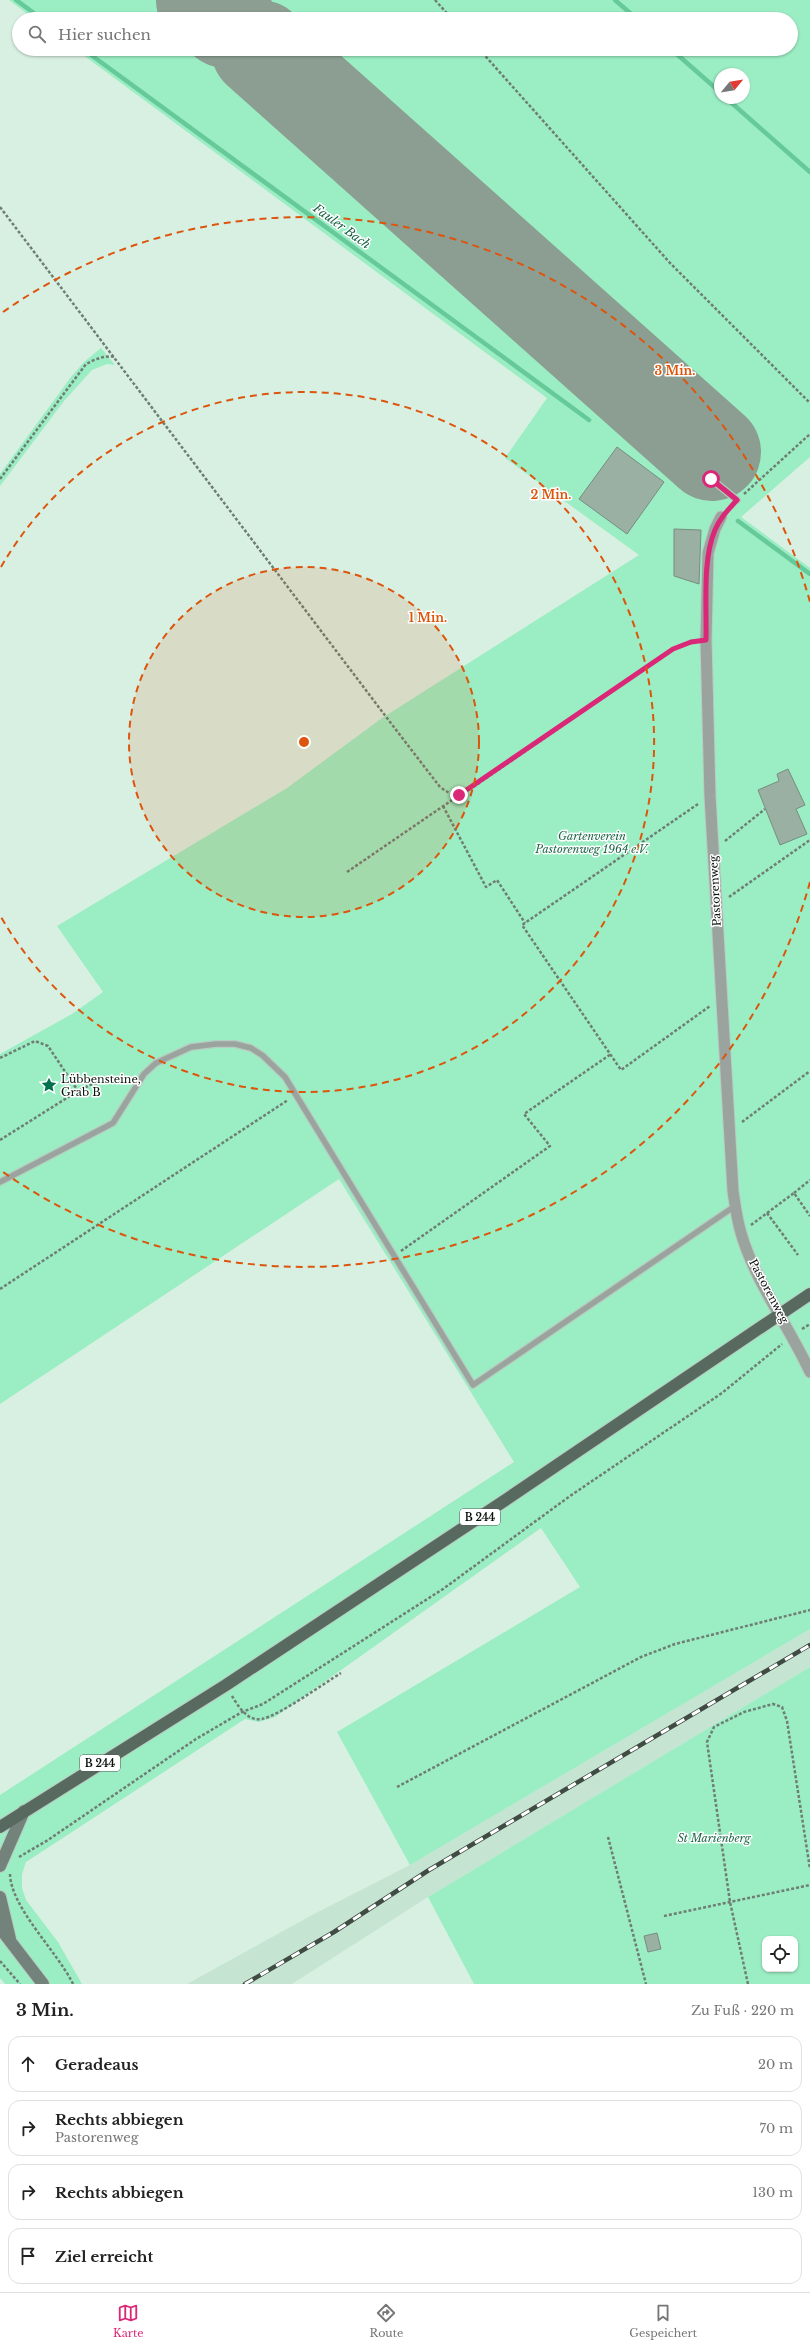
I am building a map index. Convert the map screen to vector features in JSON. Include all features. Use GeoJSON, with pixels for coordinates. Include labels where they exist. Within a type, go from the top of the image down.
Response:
{"type":"FeatureCollection","features":[{"type":"Feature","properties":{"kind":"main road","name":"B 244"},"geometry":{"type":"LineString","coordinates":[[0,1827],[226,1685],[810,1294]]}},
{"type":"Feature","properties":{"kind":"main road"},"geometry":{"type":"LineString","coordinates":[[6,1868],[24,1811]]}},
{"type":"Feature","properties":{"kind":"main road"},"geometry":{"type":"LineString","coordinates":[[0,1897],[11,1942]]}},
{"type":"Feature","properties":{"kind":"main road"},"geometry":{"type":"LineString","coordinates":[[0,1928],[43,1984]]}},
{"type":"Feature","properties":{"kind":"street","name":"Pastorenweg"},"geometry":{"type":"LineString","coordinates":[[721,517],[715,529],[708,552],[706,640],[712,852],[736,1206],[741,1233],[763,1284],[781,1314],[810,1372]]}},
{"type":"Feature","properties":{"kind":"lane"},"geometry":{"type":"LineString","coordinates":[[711,479],[737,500]]}},
{"type":"Feature","properties":{"kind":"lane"},"geometry":{"type":"LineString","coordinates":[[0,1182],[113,1123],[144,1074],[156,1063],[191,1047],[216,1044],[235,1044],[251,1048],[274,1065],[285,1077],[473,1385],[736,1206]]}},
{"type":"Feature","properties":{"kind":"path"},"geometry":{"type":"LineString","coordinates":[[435,0],[446,12]]}},
{"type":"Feature","properties":{"kind":"path"},"geometry":{"type":"LineString","coordinates":[[485,56],[670,263],[810,403]]}},
{"type":"Feature","properties":{"kind":"path"},"geometry":{"type":"LineString","coordinates":[[0,207],[116,357],[440,787],[453,795],[459,795]]}},
{"type":"Feature","properties":{"kind":"path"},"geometry":{"type":"LineString","coordinates":[[0,479],[86,364],[96,358],[109,356],[116,357]]}},
{"type":"Feature","properties":{"kind":"path"},"geometry":{"type":"LineString","coordinates":[[737,500],[810,434]]}},
{"type":"Feature","properties":{"kind":"path"},"geometry":{"type":"LineString","coordinates":[[347,872],[673,649],[691,642],[706,640]]}},
{"type":"Feature","properties":{"kind":"path"},"geometry":{"type":"LineString","coordinates":[[524,923],[710,796]]}},
{"type":"Feature","properties":{"kind":"path"},"geometry":{"type":"LineString","coordinates":[[443,806],[486,888],[497,880],[524,923],[522,925],[621,1070],[721,998]]}},
{"type":"Feature","properties":{"kind":"path"},"geometry":{"type":"LineString","coordinates":[[712,852],[765,808]]}},
{"type":"Feature","properties":{"kind":"path"},"geometry":{"type":"LineString","coordinates":[[715,907],[810,840]]}},
{"type":"Feature","properties":{"kind":"path"},"geometry":{"type":"LineString","coordinates":[[0,1058],[35,1042],[48,1046],[78,1091]]}},
{"type":"Feature","properties":{"kind":"path"},"geometry":{"type":"LineString","coordinates":[[394,1256],[550,1146],[524,1114],[611,1054]]}},
{"type":"Feature","properties":{"kind":"path"},"geometry":{"type":"LineString","coordinates":[[730,1131],[810,1071]]}},
{"type":"Feature","properties":{"kind":"path"},"geometry":{"type":"LineString","coordinates":[[0,1140],[90,1085],[144,1074]]}},
{"type":"Feature","properties":{"kind":"path"},"geometry":{"type":"LineString","coordinates":[[0,1290],[296,1095]]}},
{"type":"Feature","properties":{"kind":"path"},"geometry":{"type":"LineString","coordinates":[[741,1233],[810,1180]]}},
{"type":"Feature","properties":{"kind":"path"},"geometry":{"type":"LineString","coordinates":[[794,1193],[810,1216]]}},
{"type":"Feature","properties":{"kind":"path"},"geometry":{"type":"LineString","coordinates":[[767,1213],[798,1255]]}},
{"type":"Feature","properties":{"kind":"path"},"geometry":{"type":"LineString","coordinates":[[14,1862],[23,1854],[48,1840],[196,1739],[242,1712],[269,1701],[443,1589],[570,1496],[722,1393],[754,1364],[792,1336]]}},
{"type":"Feature","properties":{"kind":"path"},"geometry":{"type":"LineString","coordinates":[[397,1787],[641,1657],[675,1644],[810,1610]]}},
{"type":"Feature","properties":{"kind":"path"},"geometry":{"type":"LineString","coordinates":[[226,1685],[242,1712],[252,1718],[262,1719],[278,1712],[340,1673]]}},
{"type":"Feature","properties":{"kind":"path"},"geometry":{"type":"LineString","coordinates":[[748,1984],[730,1902],[707,1742],[714,1727],[744,1712],[773,1704],[782,1707],[787,1721],[810,1869]]}},
{"type":"Feature","properties":{"kind":"path"},"geometry":{"type":"LineString","coordinates":[[608,1837],[646,1984]]}},
{"type":"Feature","properties":{"kind":"path"},"geometry":{"type":"LineString","coordinates":[[6,1868],[10,1874],[12,1890],[22,1909],[66,1970],[73,1984]]}},
{"type":"Feature","properties":{"kind":"path"},"geometry":{"type":"LineString","coordinates":[[664,1916],[810,1885]]}},
{"type":"Feature","properties":{"kind":"path"},"geometry":{"type":"LineString","coordinates":[[0,1961],[20,1984]]}},
{"type":"Feature","properties":{"kind":"shaded area"},"geometry":{"type":"Polygon","coordinates":[[[810,1629],[810,1667],[428,1897],[292,1984],[187,1984],[314,1914],[410,1865],[810,1629]]]}},
{"type":"Feature","properties":{"kind":"green space","name":"Gartenverein Pastorenweg 1964 e.V."},"geometry":{"type":"Polygon","coordinates":[[[9,0],[810,0],[810,457],[741,517],[810,568],[810,1629],[410,1865],[337,1732],[580,1587],[541,1528],[275,1717],[259,1722],[245,1719],[26,1862],[22,1874],[22,1888],[26,1900],[58,1942],[82,1984],[5,1984],[0,1978],[0,1795],[514,1462],[339,1179],[0,1404],[0,1054],[72,1014],[103,992],[57,926],[287,788],[382,718],[639,555],[505,458],[547,398],[84,56],[798,56],[798,12],[25,12],[9,0]]]}},
{"type":"Feature","properties":{"kind":"green space"},"geometry":{"type":"Polygon","coordinates":[[[101,348],[115,365],[107,364],[92,370],[64,401],[0,486],[0,474],[71,377],[84,362],[101,348]]]}},
{"type":"Feature","properties":{"kind":"green space","name":"St Marienberg"},"geometry":{"type":"Polygon","coordinates":[[[810,1667],[810,1984],[474,1984],[428,1897],[810,1667]]]}},
{"type":"Feature","properties":{"kind":"building"},"geometry":{"type":"Polygon","coordinates":[[[617,447],[664,482],[627,534],[579,499],[617,447]]]}},
{"type":"Feature","properties":{"kind":"building"},"geometry":{"type":"Polygon","coordinates":[[[674,529],[701,530],[699,584],[674,576],[674,529]]]}},
{"type":"Feature","properties":{"kind":"building"},"geometry":{"type":"Polygon","coordinates":[[[788,769],[805,805],[796,809],[807,834],[780,845],[758,790],[779,781],[777,774],[788,769]]]}},
{"type":"Feature","properties":{"kind":"building"},"geometry":{"type":"Polygon","coordinates":[[[657,1933],[661,1949],[648,1952],[644,1936],[657,1933]]]}},
{"type":"Feature","properties":{"kind":"waterway","name":"Fauler Bach"},"geometry":{"type":"LineString","coordinates":[[16,0],[32,12]]}},
{"type":"Feature","properties":{"kind":"waterway"},"geometry":{"type":"LineString","coordinates":[[615,0],[629,12]]}},
{"type":"Feature","properties":{"kind":"waterway","name":"Fauler Bach"},"geometry":{"type":"LineString","coordinates":[[93,56],[589,420]]}},
{"type":"Feature","properties":{"kind":"waterway"},"geometry":{"type":"LineString","coordinates":[[679,56],[714,87]]}},
{"type":"Feature","properties":{"kind":"waterway"},"geometry":{"type":"LineString","coordinates":[[733,104],[810,172]]}},
{"type":"Feature","properties":{"kind":"waterway","name":"Fauler Bach"},"geometry":{"type":"LineString","coordinates":[[738,521],[810,574]]}},
{"type":"Feature","properties":{"kind":"runway"},"geometry":{"type":"LineString","coordinates":[[205,0],[218,12]]}},
{"type":"Feature","properties":{"kind":"runway"},"geometry":{"type":"LineString","coordinates":[[268,56],[712,452]]}},
{"type":"Feature","properties":{"kind":"railway"},"geometry":{"type":"LineString","coordinates":[[245,1984],[334,1932],[429,1870],[810,1645]]}},
{"type":"Feature","properties":{"kind":"place","name":"Lübbensteine, Grab B"},"geometry":{"type":"Point","coordinates":[49,1085]}},
{"type":"Feature","properties":{"kind":"route"},"geometry":{"type":"LineString","coordinates":[[459,795],[469,790],[673,649],[691,642],[706,640],[708,552],[715,529],[721,517],[737,500],[711,479]]}}]}
